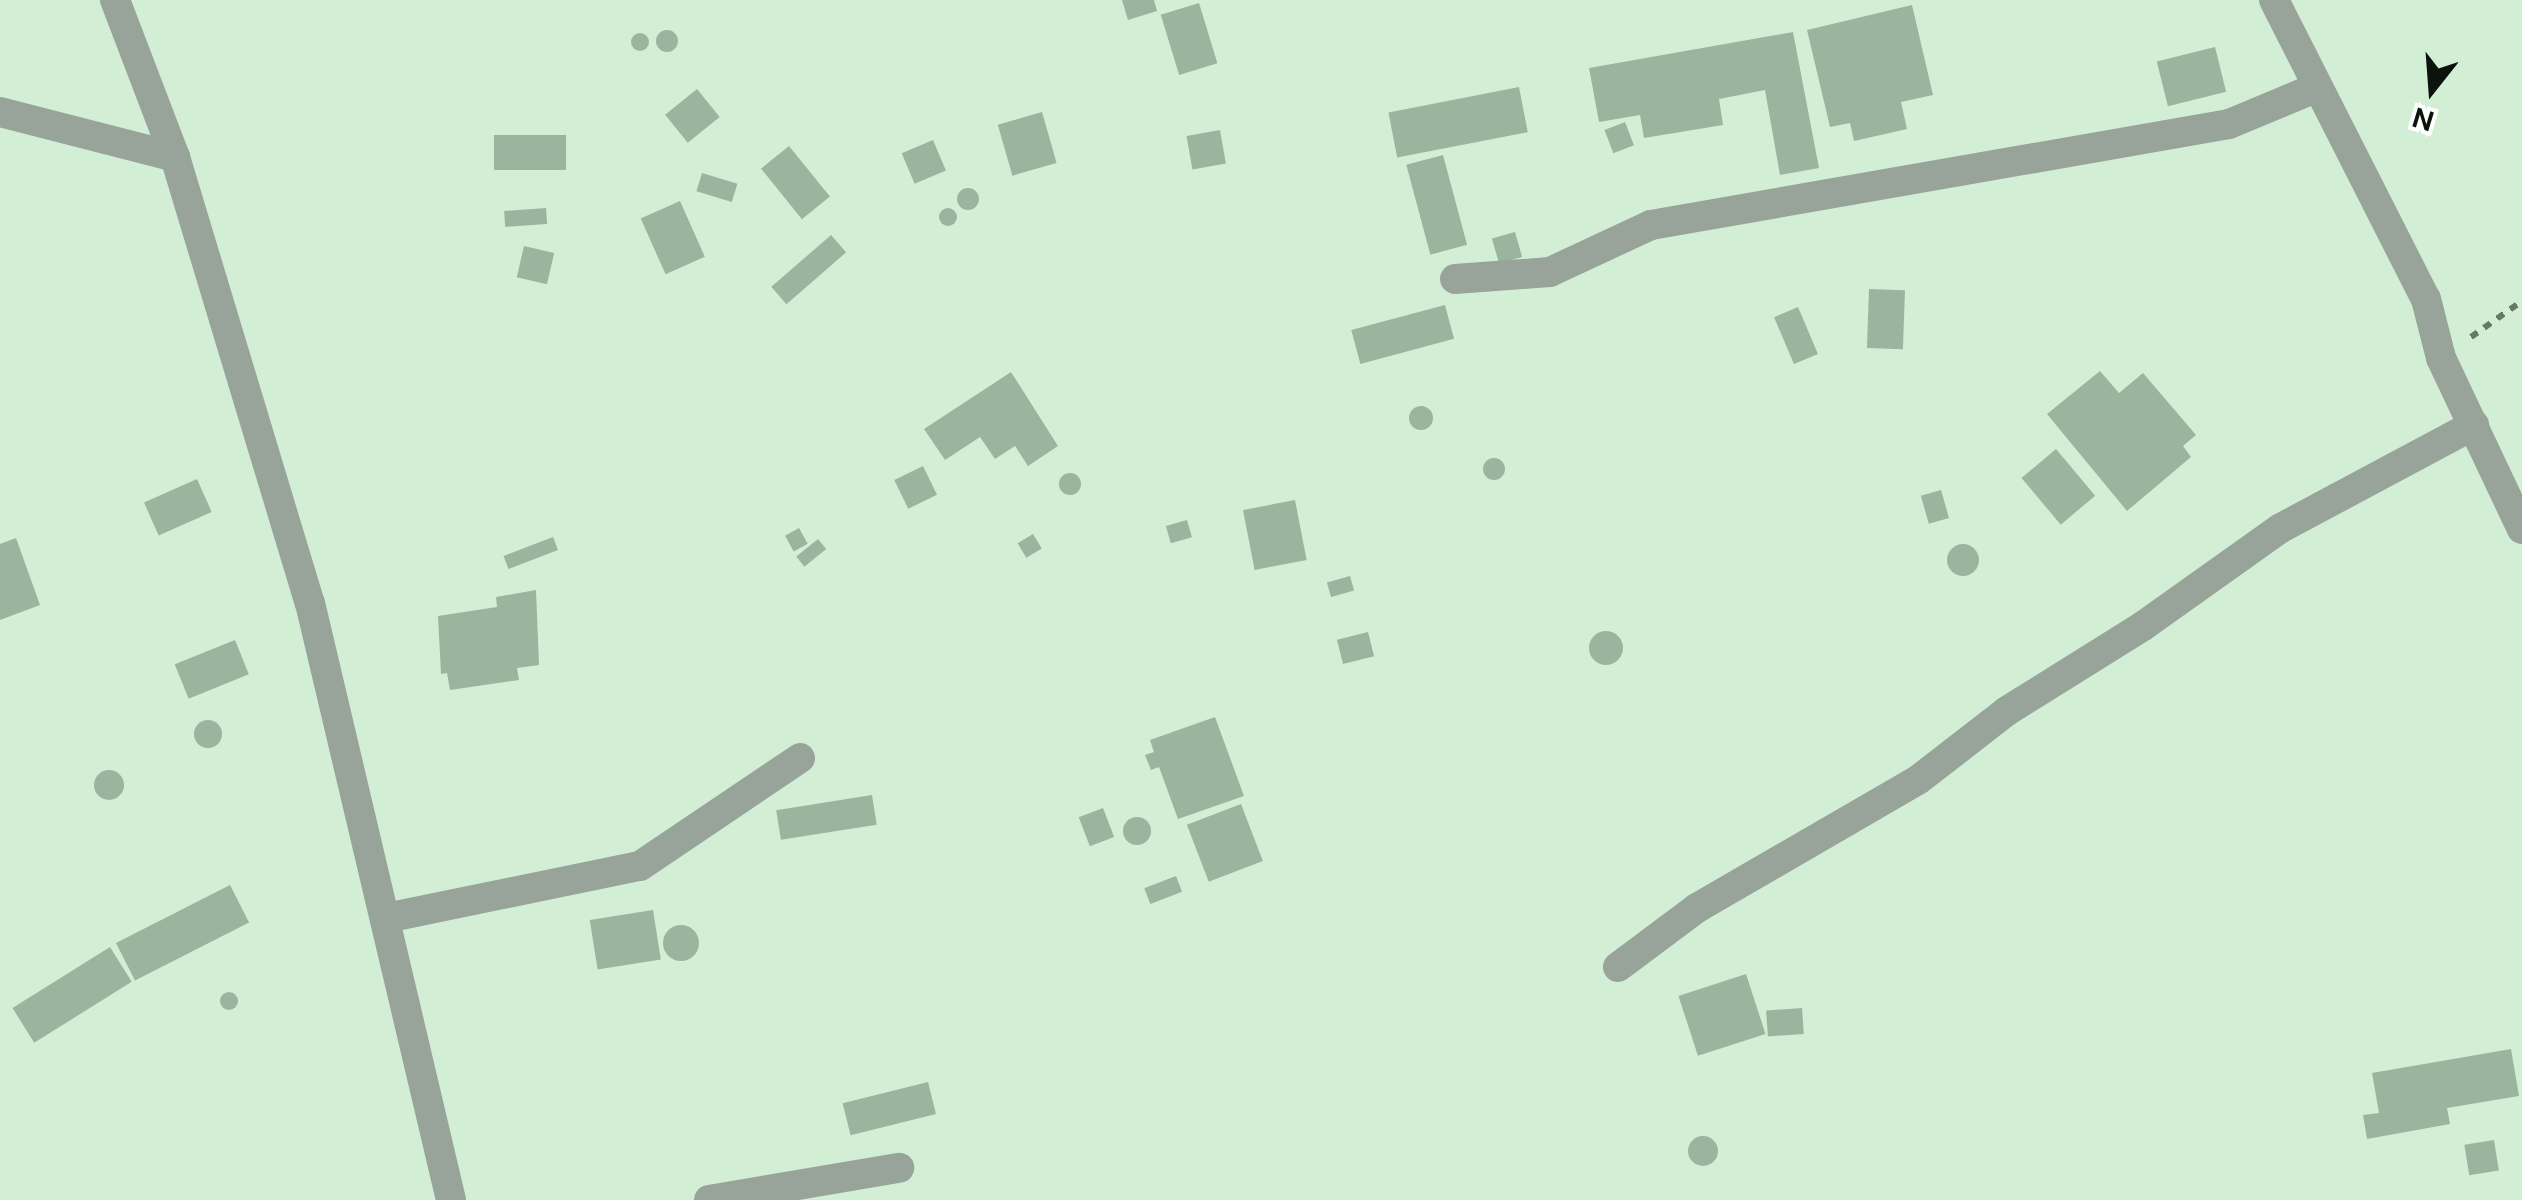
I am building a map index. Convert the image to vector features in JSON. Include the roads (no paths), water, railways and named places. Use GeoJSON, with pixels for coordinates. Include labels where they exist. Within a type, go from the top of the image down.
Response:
{"type":"FeatureCollection","features":[{"type":"Feature","properties":{"kind":"street"},"geometry":{"type":"LineString","coordinates":[[115,0],[175,157],[310,602],[451,1200]]}},
{"type":"Feature","properties":{"kind":"street"},"geometry":{"type":"LineString","coordinates":[[2274,0],[2426,299],[2441,358],[2522,529]]}},
{"type":"Feature","properties":{"kind":"street"},"geometry":{"type":"LineString","coordinates":[[1455,279],[1550,272],[1651,225],[2228,124],[2318,87]]}},
{"type":"Feature","properties":{"kind":"street"},"geometry":{"type":"LineString","coordinates":[[0,112],[175,157]]}},
{"type":"Feature","properties":{"kind":"street"},"geometry":{"type":"LineString","coordinates":[[1618,967],[1697,908],[1918,780],[2007,711],[2143,626],[2281,528],[2474,424]]}},
{"type":"Feature","properties":{"kind":"street"},"geometry":{"type":"LineString","coordinates":[[386,918],[640,866],[800,758]]}},
{"type":"Feature","properties":{"kind":"street"},"geometry":{"type":"LineString","coordinates":[[709,1200],[899,1168]]}}]}
